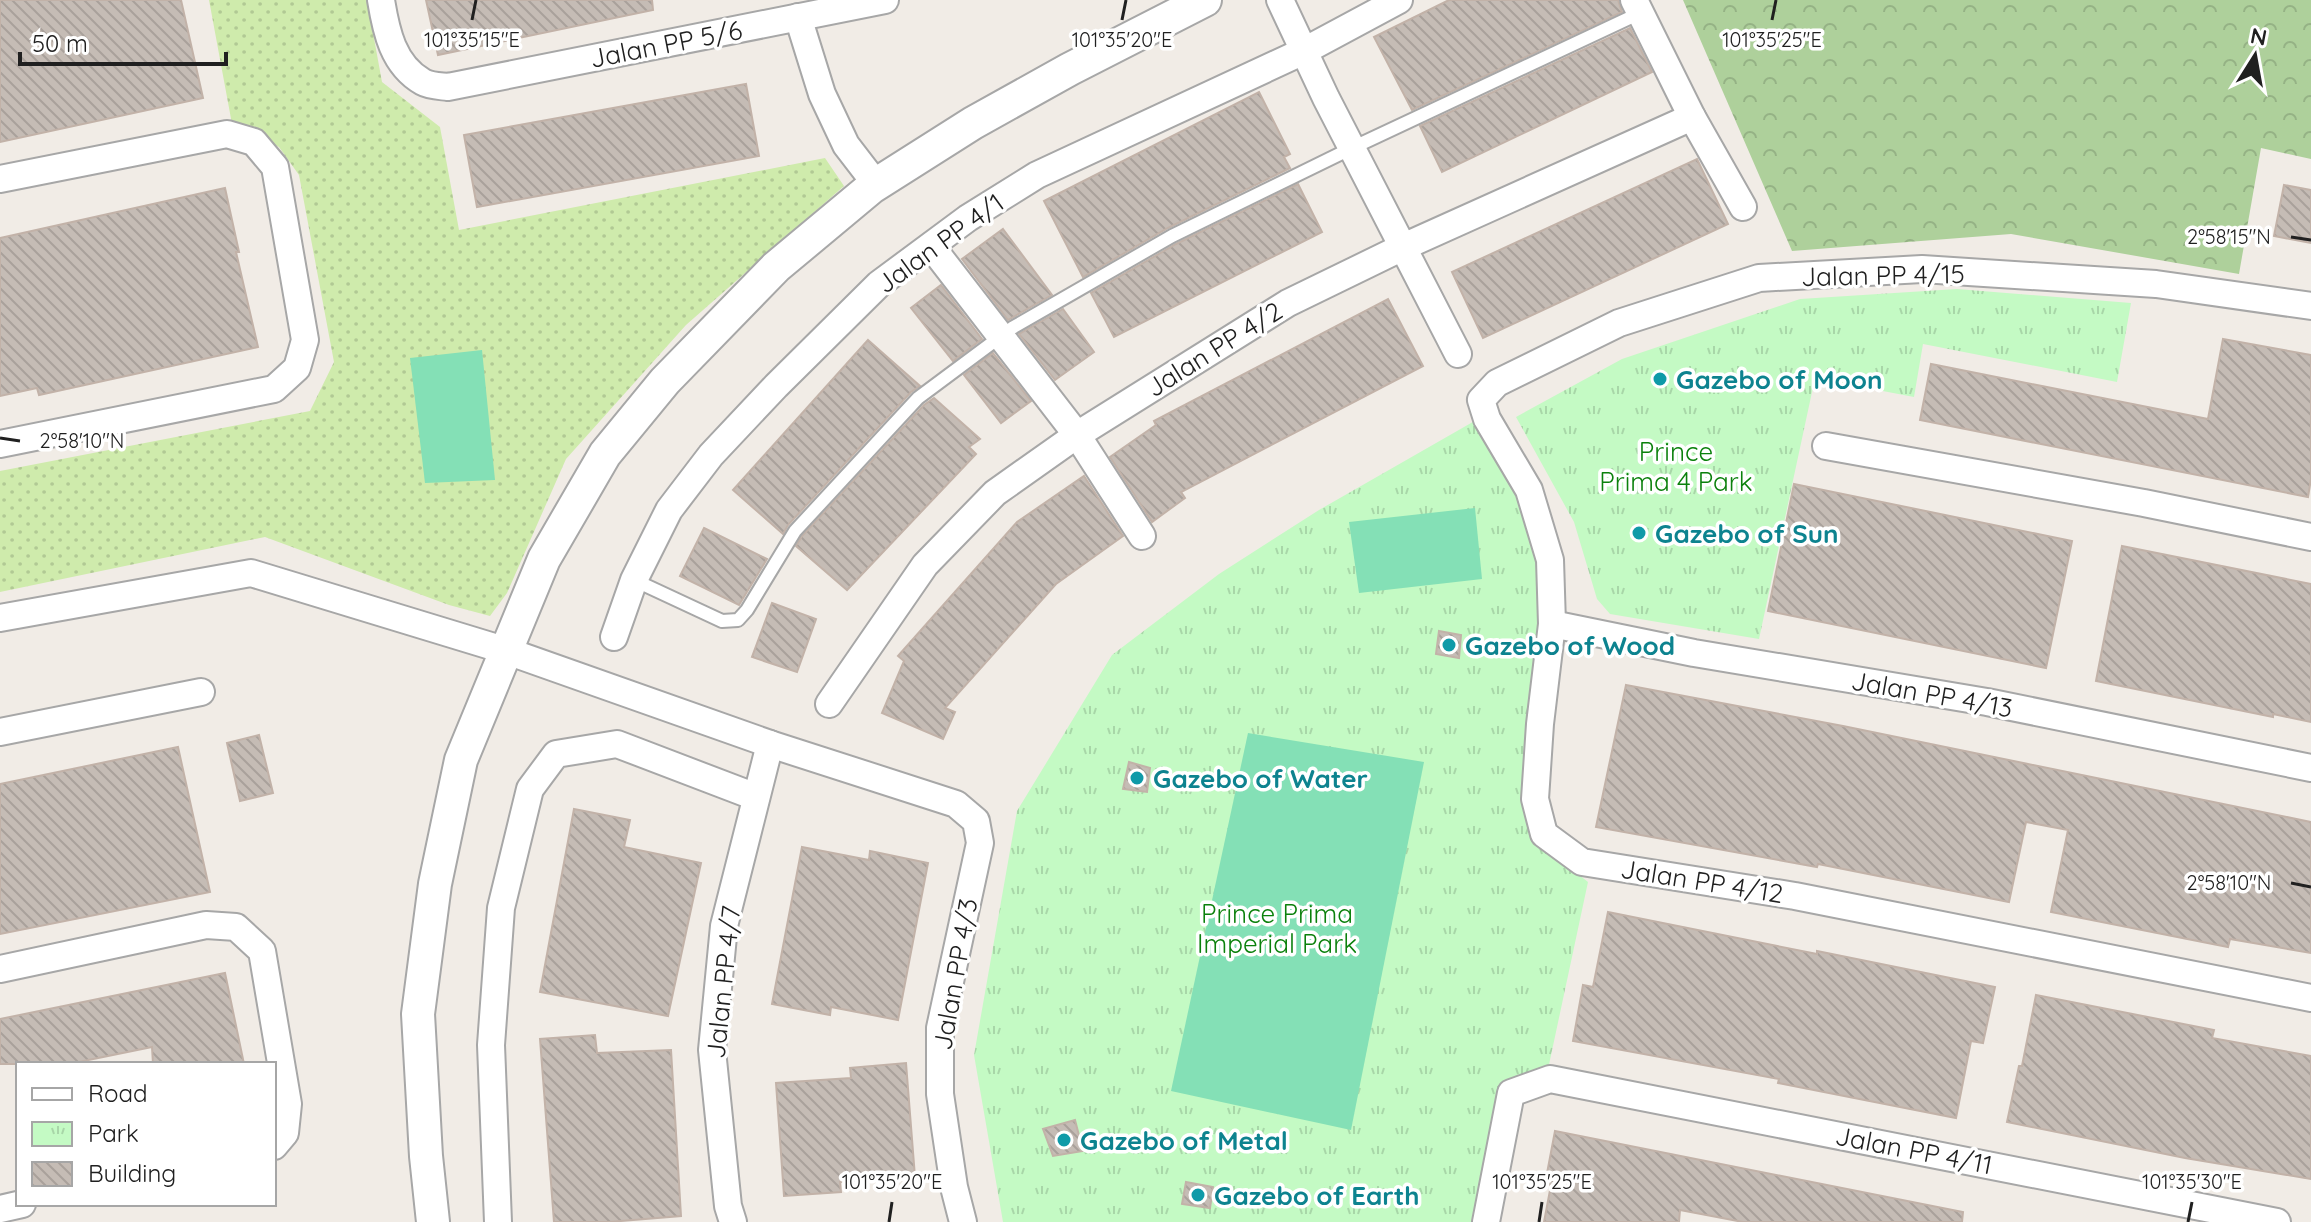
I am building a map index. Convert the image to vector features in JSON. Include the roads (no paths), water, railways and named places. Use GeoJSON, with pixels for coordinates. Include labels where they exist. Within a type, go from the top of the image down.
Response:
{"type":"FeatureCollection","features":[{"type":"Feature","properties":{"kind":"street","name":"Jalan PP 5/6"},"geometry":{"type":"LineString","coordinates":[[381,0],[386,31],[402,63],[425,84],[448,87],[885,0]]}},
{"type":"Feature","properties":{"kind":"street"},"geometry":{"type":"LineString","coordinates":[[433,1222],[418,1014],[435,884],[461,760],[544,559],[605,454],[665,381],[776,267],[876,184],[973,123],[1205,0]]}},
{"type":"Feature","properties":{"kind":"street"},"geometry":{"type":"LineString","coordinates":[[1280,0],[1458,354]]}},
{"type":"Feature","properties":{"kind":"street","name":"Jalan PP 4/1"},"geometry":{"type":"LineString","coordinates":[[614,637],[634,580],[669,510],[711,455],[879,284],[968,218],[1037,175],[1304,51],[1399,0]]}},
{"type":"Feature","properties":{"kind":"street"},"geometry":{"type":"LineString","coordinates":[[1637,7],[1692,117],[1743,207]]}},
{"type":"Feature","properties":{"kind":"street"},"geometry":{"type":"LineString","coordinates":[[798,17],[822,94],[846,145],[876,184]]}},
{"type":"Feature","properties":{"kind":"street","name":"Jalan PP 4/2"},"geometry":{"type":"LineString","coordinates":[[829,704],[925,565],[995,493],[1077,435],[1288,303],[1403,247],[1692,117]]}},
{"type":"Feature","properties":{"kind":"street"},"geometry":{"type":"LineString","coordinates":[[0,179],[227,134],[254,142],[275,167],[305,340],[297,368],[274,389],[0,444]]}},
{"type":"Feature","properties":{"kind":"street"},"geometry":{"type":"LineString","coordinates":[[931,246],[1077,435],[1142,536]]}},
{"type":"Feature","properties":{"kind":"street","name":"Jalan PP 4/15"},"geometry":{"type":"LineString","coordinates":[[1481,400],[1497,383],[1619,323],[1759,278],[1922,269],[2156,284],[2311,306]]}},
{"type":"Feature","properties":{"kind":"street","name":"Jalan PP 4/12"},"geometry":{"type":"LineString","coordinates":[[1481,400],[1487,419],[1529,490],[1550,560],[1552,624],[1535,799],[1544,834],[1582,862],[1795,896],[2311,998]]}},
{"type":"Feature","properties":{"kind":"street"},"geometry":{"type":"LineString","coordinates":[[1826,446],[2144,503],[2311,537]]}},
{"type":"Feature","properties":{"kind":"street"},"geometry":{"type":"LineString","coordinates":[[0,618],[251,573],[504,650],[770,744]]}},
{"type":"Feature","properties":{"kind":"street","name":"Jalan PP 4/13"},"geometry":{"type":"LineString","coordinates":[[1552,624],[1694,653],[1987,702],[2311,768]]}},
{"type":"Feature","properties":{"kind":"street"},"geometry":{"type":"LineString","coordinates":[[0,732],[201,692]]}},
{"type":"Feature","properties":{"kind":"street"},"geometry":{"type":"LineString","coordinates":[[498,1222],[491,1045],[499,923],[530,789],[556,754],[617,744],[756,797]]}},
{"type":"Feature","properties":{"kind":"street","name":"Jalan PP 4/7"},"geometry":{"type":"LineString","coordinates":[[733,1222],[728,1206],[712,1050],[724,926],[770,744]]}},
{"type":"Feature","properties":{"kind":"street","name":"Jalan PP 4/3"},"geometry":{"type":"LineString","coordinates":[[770,744],[956,804],[976,821],[980,843],[940,1028],[940,1094],[954,1187],[963,1222]]}},
{"type":"Feature","properties":{"kind":"street"},"geometry":{"type":"LineString","coordinates":[[0,969],[206,925],[236,927],[262,951],[288,1104],[285,1133],[276,1144]]}},
{"type":"Feature","properties":{"kind":"street","name":"Jalan PP 4/11"},"geometry":{"type":"LineString","coordinates":[[1486,1222],[1511,1093],[1550,1079],[2277,1222]]}},
{"type":"Feature","properties":{"kind":"lane"},"geometry":{"type":"LineString","coordinates":[[634,580],[722,621],[738,620],[795,531],[918,398],[1012,328],[1172,236],[1637,7]]}},
{"type":"Feature","properties":{"kind":"place","name":"Gazebo of Moon"},"geometry":{"type":"Point","coordinates":[1660,379]}},
{"type":"Feature","properties":{"kind":"place","name":"Gazebo of Sun"},"geometry":{"type":"Point","coordinates":[1639,533]}},
{"type":"Feature","properties":{"kind":"place","name":"Gazebo of Wood"},"geometry":{"type":"Point","coordinates":[1449,645]}},
{"type":"Feature","properties":{"kind":"place","name":"Gazebo of Water"},"geometry":{"type":"Point","coordinates":[1137,778]}},
{"type":"Feature","properties":{"kind":"place","name":"Gazebo of Metal"},"geometry":{"type":"Point","coordinates":[1064,1140]}},
{"type":"Feature","properties":{"kind":"place","name":"Gazebo of Earth"},"geometry":{"type":"Point","coordinates":[1198,1195]}},
{"type":"Feature","properties":{"kind":"park label","name":"Prince Prima 4 Park"},"geometry":{"type":"Point","coordinates":[1676,466]}},
{"type":"Feature","properties":{"kind":"park label","name":"Prince Prima Imperial Park"},"geometry":{"type":"Point","coordinates":[1277,928]}}]}
